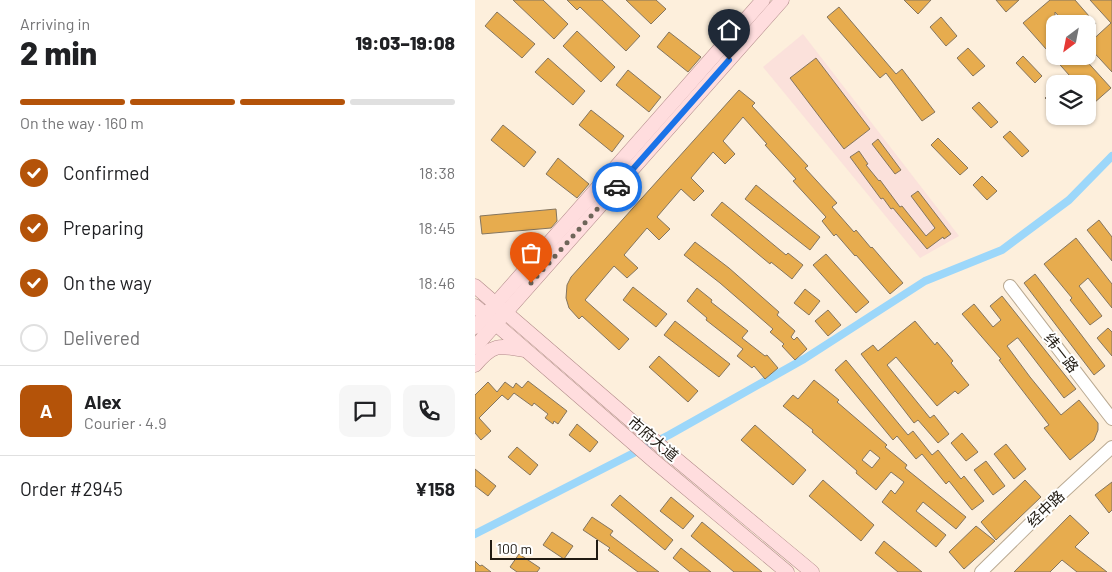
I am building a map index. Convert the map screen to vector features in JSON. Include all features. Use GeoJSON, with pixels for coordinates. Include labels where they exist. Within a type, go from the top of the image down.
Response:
{"type":"FeatureCollection","features":[{"type":"Feature","properties":{"kind":"main road"},"geometry":{"type":"LineString","coordinates":[[500,308],[763,0]]}},
{"type":"Feature","properties":{"kind":"main road"},"geometry":{"type":"LineString","coordinates":[[475,327],[485,315],[500,308],[782,0]]}},
{"type":"Feature","properties":{"kind":"main road","name":"市府大道"},"geometry":{"type":"LineString","coordinates":[[475,286],[664,449],[812,572]]}},
{"type":"Feature","properties":{"kind":"main road","name":"纬一路"},"geometry":{"type":"LineString","coordinates":[[1010,286],[1112,419]]}},
{"type":"Feature","properties":{"kind":"main road"},"geometry":{"type":"LineString","coordinates":[[475,347],[485,315]]}},
{"type":"Feature","properties":{"kind":"main road","name":"市府大道"},"geometry":{"type":"LineString","coordinates":[[485,315],[654,462],[787,572]]}},
{"type":"Feature","properties":{"kind":"main road"},"geometry":{"type":"LineString","coordinates":[[475,365],[487,352],[498,347],[526,351]]}},
{"type":"Feature","properties":{"kind":"main road","name":"经中路"},"geometry":{"type":"LineString","coordinates":[[981,572],[1112,447]]}},
{"type":"Feature","properties":{"kind":"shaded area"},"geometry":{"type":"Polygon","coordinates":[[[803,34],[959,236],[920,258],[763,67],[803,34]]]}},
{"type":"Feature","properties":{"kind":"building"},"geometry":{"type":"Polygon","coordinates":[[[513,0],[543,0],[568,24],[554,39],[513,0]]]}},
{"type":"Feature","properties":{"kind":"building"},"geometry":{"type":"Polygon","coordinates":[[[567,0],[602,0],[640,36],[626,51],[580,7],[577,10],[567,0]]]}},
{"type":"Feature","properties":{"kind":"building"},"geometry":{"type":"Polygon","coordinates":[[[626,0],[656,0],[666,9],[651,24],[626,0]]]}},
{"type":"Feature","properties":{"kind":"building"},"geometry":{"type":"Polygon","coordinates":[[[904,0],[931,0],[918,14],[904,0]]]}},
{"type":"Feature","properties":{"kind":"building"},"geometry":{"type":"Polygon","coordinates":[[[996,0],[1019,0],[1006,12],[996,0]]]}},
{"type":"Feature","properties":{"kind":"building"},"geometry":{"type":"Polygon","coordinates":[[[1050,0],[1075,0],[1088,15],[1058,15],[1055,12],[1055,15],[1046,15],[1046,49],[1023,23],[1050,0]]]}},
{"type":"Feature","properties":{"kind":"building"},"geometry":{"type":"Polygon","coordinates":[[[1090,0],[1112,0],[1112,72],[1096,55],[1096,37],[1111,23],[1090,0]]]}},
{"type":"Feature","properties":{"kind":"building"},"geometry":{"type":"Polygon","coordinates":[[[839,7],[896,74],[902,69],[935,112],[922,121],[886,73],[880,78],[827,17],[839,7]]]}},
{"type":"Feature","properties":{"kind":"building"},"geometry":{"type":"Polygon","coordinates":[[[497,12],[535,44],[522,58],[485,26],[497,12]]]}},
{"type":"Feature","properties":{"kind":"building"},"geometry":{"type":"Polygon","coordinates":[[[941,17],[957,36],[946,46],[930,27],[941,17]]]}},
{"type":"Feature","properties":{"kind":"building"},"geometry":{"type":"Polygon","coordinates":[[[577,31],[615,67],[601,82],[563,46],[577,31]]]}},
{"type":"Feature","properties":{"kind":"building"},"geometry":{"type":"Polygon","coordinates":[[[669,32],[701,57],[688,72],[657,47],[669,32]]]}},
{"type":"Feature","properties":{"kind":"building"},"geometry":{"type":"Polygon","coordinates":[[[968,48],[985,66],[973,76],[957,58],[968,48]]]}},
{"type":"Feature","properties":{"kind":"building"},"geometry":{"type":"Polygon","coordinates":[[[1023,56],[1042,76],[1035,83],[1016,63],[1023,56]]]}},
{"type":"Feature","properties":{"kind":"building"},"geometry":{"type":"Polygon","coordinates":[[[548,58],[585,91],[573,105],[535,72],[548,58]]]}},
{"type":"Feature","properties":{"kind":"building"},"geometry":{"type":"Polygon","coordinates":[[[816,58],[870,129],[844,149],[790,78],[816,58]]]}},
{"type":"Feature","properties":{"kind":"building"},"geometry":{"type":"Polygon","coordinates":[[[1060,65],[1090,65],[1111,88],[1096,101],[1096,75],[1069,75],[1060,65]]]}},
{"type":"Feature","properties":{"kind":"building"},"geometry":{"type":"Polygon","coordinates":[[[628,70],[661,97],[649,112],[616,85],[628,70]]]}},
{"type":"Feature","properties":{"kind":"building"},"geometry":{"type":"Polygon","coordinates":[[[739,90],[755,103],[752,106],[808,166],[805,168],[837,203],[832,207],[854,232],[856,230],[872,247],[903,283],[890,294],[836,234],[834,236],[822,221],[826,217],[793,181],[796,179],[743,117],[723,141],[735,154],[725,164],[713,152],[691,178],[704,191],[694,201],[681,189],[657,217],[670,229],[659,240],[647,228],[624,255],[638,268],[627,278],[614,266],[585,300],[629,339],[619,350],[582,316],[579,319],[569,308],[566,298],[567,285],[571,277],[739,90]]]}},
{"type":"Feature","properties":{"kind":"building"},"geometry":{"type":"Polygon","coordinates":[[[979,102],[998,122],[991,128],[972,108],[979,102]]]}},
{"type":"Feature","properties":{"kind":"building"},"geometry":{"type":"Polygon","coordinates":[[[591,110],[624,136],[612,152],[579,125],[591,110]]]}},
{"type":"Feature","properties":{"kind":"building"},"geometry":{"type":"Polygon","coordinates":[[[503,125],[536,152],[524,167],[491,140],[503,125]]]}},
{"type":"Feature","properties":{"kind":"building"},"geometry":{"type":"Polygon","coordinates":[[[1010,131],[1029,151],[1022,157],[1003,137],[1010,131]]]}},
{"type":"Feature","properties":{"kind":"building"},"geometry":{"type":"Polygon","coordinates":[[[938,138],[968,168],[960,175],[931,145],[938,138]]]}},
{"type":"Feature","properties":{"kind":"building"},"geometry":{"type":"Polygon","coordinates":[[[878,139],[901,170],[895,174],[872,144],[878,139]]]}},
{"type":"Feature","properties":{"kind":"building"},"geometry":{"type":"Polygon","coordinates":[[[859,151],[868,164],[866,165],[926,236],[935,228],[911,196],[918,191],[951,234],[944,239],[943,237],[927,249],[893,208],[891,209],[883,198],[881,199],[850,157],[859,151]]]}},
{"type":"Feature","properties":{"kind":"building"},"geometry":{"type":"Polygon","coordinates":[[[558,158],[589,184],[577,198],[546,174],[558,158]]]}},
{"type":"Feature","properties":{"kind":"building"},"geometry":{"type":"Polygon","coordinates":[[[982,176],[997,191],[987,200],[973,185],[982,176]]]}},
{"type":"Feature","properties":{"kind":"building"},"geometry":{"type":"Polygon","coordinates":[[[756,185],[820,237],[810,250],[745,199],[756,185]]]}},
{"type":"Feature","properties":{"kind":"building"},"geometry":{"type":"Polygon","coordinates":[[[722,202],[786,255],[788,253],[803,265],[792,279],[771,262],[770,264],[711,215],[722,202]]]}},
{"type":"Feature","properties":{"kind":"building"},"geometry":{"type":"Polygon","coordinates":[[[556,209],[557,221],[551,228],[482,234],[480,216],[556,209]]]}},
{"type":"Feature","properties":{"kind":"building"},"geometry":{"type":"Polygon","coordinates":[[[1099,220],[1112,237],[1112,261],[1087,230],[1099,220]]]}},
{"type":"Feature","properties":{"kind":"building"},"geometry":{"type":"Polygon","coordinates":[[[1076,238],[1112,284],[1112,308],[1088,278],[1079,286],[1102,316],[1090,325],[1070,300],[1072,298],[1044,264],[1076,238]]]}},
{"type":"Feature","properties":{"kind":"building"},"geometry":{"type":"Polygon","coordinates":[[[695,242],[729,268],[779,312],[777,315],[795,331],[791,337],[794,340],[797,337],[807,349],[795,360],[782,346],[784,344],[770,332],[773,329],[684,255],[695,242]]]}},
{"type":"Feature","properties":{"kind":"building"},"geometry":{"type":"Polygon","coordinates":[[[826,254],[869,302],[856,313],[813,265],[826,254]]]}},
{"type":"Feature","properties":{"kind":"building"},"geometry":{"type":"Polygon","coordinates":[[[1035,274],[1105,366],[1094,375],[1024,283],[1035,274]]]}},
{"type":"Feature","properties":{"kind":"building"},"geometry":{"type":"Polygon","coordinates":[[[633,287],[667,314],[656,327],[623,300],[633,287]]]}},
{"type":"Feature","properties":{"kind":"building"},"geometry":{"type":"Polygon","coordinates":[[[697,288],[712,300],[711,302],[748,331],[742,338],[765,356],[767,355],[778,368],[765,379],[754,366],[752,368],[737,356],[743,349],[706,320],[707,318],[687,301],[697,288]]]}},
{"type":"Feature","properties":{"kind":"building"},"geometry":{"type":"Polygon","coordinates":[[[805,289],[820,301],[809,315],[794,303],[805,289]]]}},
{"type":"Feature","properties":{"kind":"building"},"geometry":{"type":"Polygon","coordinates":[[[1002,296],[1076,389],[1064,398],[1017,338],[1007,346],[1030,377],[1061,415],[1079,400],[1098,423],[1098,430],[1094,440],[1070,460],[1044,428],[1049,425],[999,360],[1001,359],[962,314],[974,304],[993,327],[1001,320],[990,306],[1002,296]]]}},
{"type":"Feature","properties":{"kind":"building"},"geometry":{"type":"Polygon","coordinates":[[[828,310],[841,325],[828,336],[815,321],[828,310]]]}},
{"type":"Feature","properties":{"kind":"building"},"geometry":{"type":"Polygon","coordinates":[[[675,321],[730,364],[719,377],[664,335],[675,321]]]}},
{"type":"Feature","properties":{"kind":"building"},"geometry":{"type":"Polygon","coordinates":[[[915,321],[935,345],[937,342],[969,385],[958,394],[955,391],[937,406],[896,357],[887,365],[930,418],[934,415],[949,434],[938,443],[918,420],[914,423],[861,354],[873,345],[878,351],[915,321]]]}},
{"type":"Feature","properties":{"kind":"building"},"geometry":{"type":"Polygon","coordinates":[[[1108,328],[1112,332],[1112,356],[1097,338],[1108,328]]]}},
{"type":"Feature","properties":{"kind":"building"},"geometry":{"type":"Polygon","coordinates":[[[659,356],[698,391],[688,402],[649,367],[659,356]]]}},
{"type":"Feature","properties":{"kind":"building"},"geometry":{"type":"Polygon","coordinates":[[[846,360],[908,435],[913,431],[932,455],[938,450],[961,479],[964,476],[984,501],[972,510],[949,481],[946,484],[922,454],[916,459],[897,436],[893,440],[835,370],[846,360]]]}},
{"type":"Feature","properties":{"kind":"building"},"geometry":{"type":"Polygon","coordinates":[[[814,380],[839,400],[837,402],[887,445],[885,447],[907,465],[905,468],[966,517],[956,529],[923,502],[916,511],[946,535],[936,547],[882,502],[891,490],[895,494],[904,482],[891,472],[876,490],[812,432],[813,430],[783,406],[793,395],[798,399],[814,380]],[[870,450],[862,460],[872,468],[880,458],[870,450]]]}},
{"type":"Feature","properties":{"kind":"building"},"geometry":{"type":"Polygon","coordinates":[[[528,381],[567,411],[558,424],[554,421],[553,424],[545,418],[548,414],[534,403],[532,406],[514,393],[508,400],[502,395],[479,418],[491,431],[481,440],[475,433],[475,395],[488,382],[497,392],[505,382],[513,388],[516,383],[522,388],[528,381]]]}},
{"type":"Feature","properties":{"kind":"building"},"geometry":{"type":"Polygon","coordinates":[[[577,424],[598,442],[590,452],[569,435],[577,424]]]}},
{"type":"Feature","properties":{"kind":"building"},"geometry":{"type":"Polygon","coordinates":[[[755,425],[806,470],[793,485],[741,440],[755,425]]]}},
{"type":"Feature","properties":{"kind":"building"},"geometry":{"type":"Polygon","coordinates":[[[962,433],[978,452],[966,461],[951,443],[962,433]]]}},
{"type":"Feature","properties":{"kind":"building"},"geometry":{"type":"Polygon","coordinates":[[[1006,444],[1026,469],[1014,479],[994,454],[1006,444]]]}},
{"type":"Feature","properties":{"kind":"building"},"geometry":{"type":"Polygon","coordinates":[[[517,447],[538,465],[530,475],[508,457],[517,447]]]}},
{"type":"Feature","properties":{"kind":"building"},"geometry":{"type":"Polygon","coordinates":[[[986,461],[1005,486],[993,495],[974,470],[986,461]]]}},
{"type":"Feature","properties":{"kind":"building"},"geometry":{"type":"Polygon","coordinates":[[[475,469],[496,486],[488,496],[475,486],[475,469]]]}},
{"type":"Feature","properties":{"kind":"building"},"geometry":{"type":"Polygon","coordinates":[[[823,480],[874,525],[861,541],[809,496],[823,480]]]}},
{"type":"Feature","properties":{"kind":"building"},"geometry":{"type":"Polygon","coordinates":[[[1025,480],[1041,497],[996,540],[981,522],[1025,480]]]}},
{"type":"Feature","properties":{"kind":"building"},"geometry":{"type":"Polygon","coordinates":[[[1112,482],[1112,510],[1109,513],[1095,495],[1112,482]]]}},
{"type":"Feature","properties":{"kind":"building"},"geometry":{"type":"Polygon","coordinates":[[[620,495],[673,540],[665,550],[611,505],[620,495]]]}},
{"type":"Feature","properties":{"kind":"building"},"geometry":{"type":"Polygon","coordinates":[[[671,497],[694,516],[683,529],[660,511],[671,497]]]}},
{"type":"Feature","properties":{"kind":"building"},"geometry":{"type":"Polygon","coordinates":[[[1070,515],[1089,533],[1075,547],[1107,572],[1077,572],[1062,560],[1050,572],[1014,572],[1070,515]]]}},
{"type":"Feature","properties":{"kind":"building"},"geometry":{"type":"Polygon","coordinates":[[[592,517],[613,531],[610,535],[659,572],[638,572],[608,550],[610,548],[583,530],[592,517]]]}},
{"type":"Feature","properties":{"kind":"building"},"geometry":{"type":"Polygon","coordinates":[[[702,522],[762,572],[734,572],[691,536],[702,522]]]}},
{"type":"Feature","properties":{"kind":"building"},"geometry":{"type":"Polygon","coordinates":[[[976,526],[995,541],[964,569],[949,552],[976,526]]]}},
{"type":"Feature","properties":{"kind":"building"},"geometry":{"type":"Polygon","coordinates":[[[552,532],[573,546],[564,559],[543,545],[552,532]]]}},
{"type":"Feature","properties":{"kind":"building"},"geometry":{"type":"Polygon","coordinates":[[[884,541],[922,572],[898,572],[875,553],[884,541]]]}},
{"type":"Feature","properties":{"kind":"building"},"geometry":{"type":"Polygon","coordinates":[[[681,548],[711,572],[690,572],[673,558],[681,548]]]}},
{"type":"Feature","properties":{"kind":"building"},"geometry":{"type":"Polygon","coordinates":[[[519,554],[540,568],[537,572],[517,572],[510,567],[519,554]]]}},
{"type":"Feature","properties":{"kind":"building"},"geometry":{"type":"Polygon","coordinates":[[[475,561],[480,566],[482,565],[491,572],[475,572],[475,561]]]}},
{"type":"Feature","properties":{"kind":"waterway"},"geometry":{"type":"LineString","coordinates":[[475,534],[669,435],[804,359],[925,281],[1002,250],[1069,200],[1112,156]]}},
{"type":"Feature","properties":{"kind":"way so far"},"geometry":{"type":"LineString","coordinates":[[531,283],[617,187]]}},
{"type":"Feature","properties":{"kind":"route"},"geometry":{"type":"LineString","coordinates":[[617,187],[729,60]]}}]}
